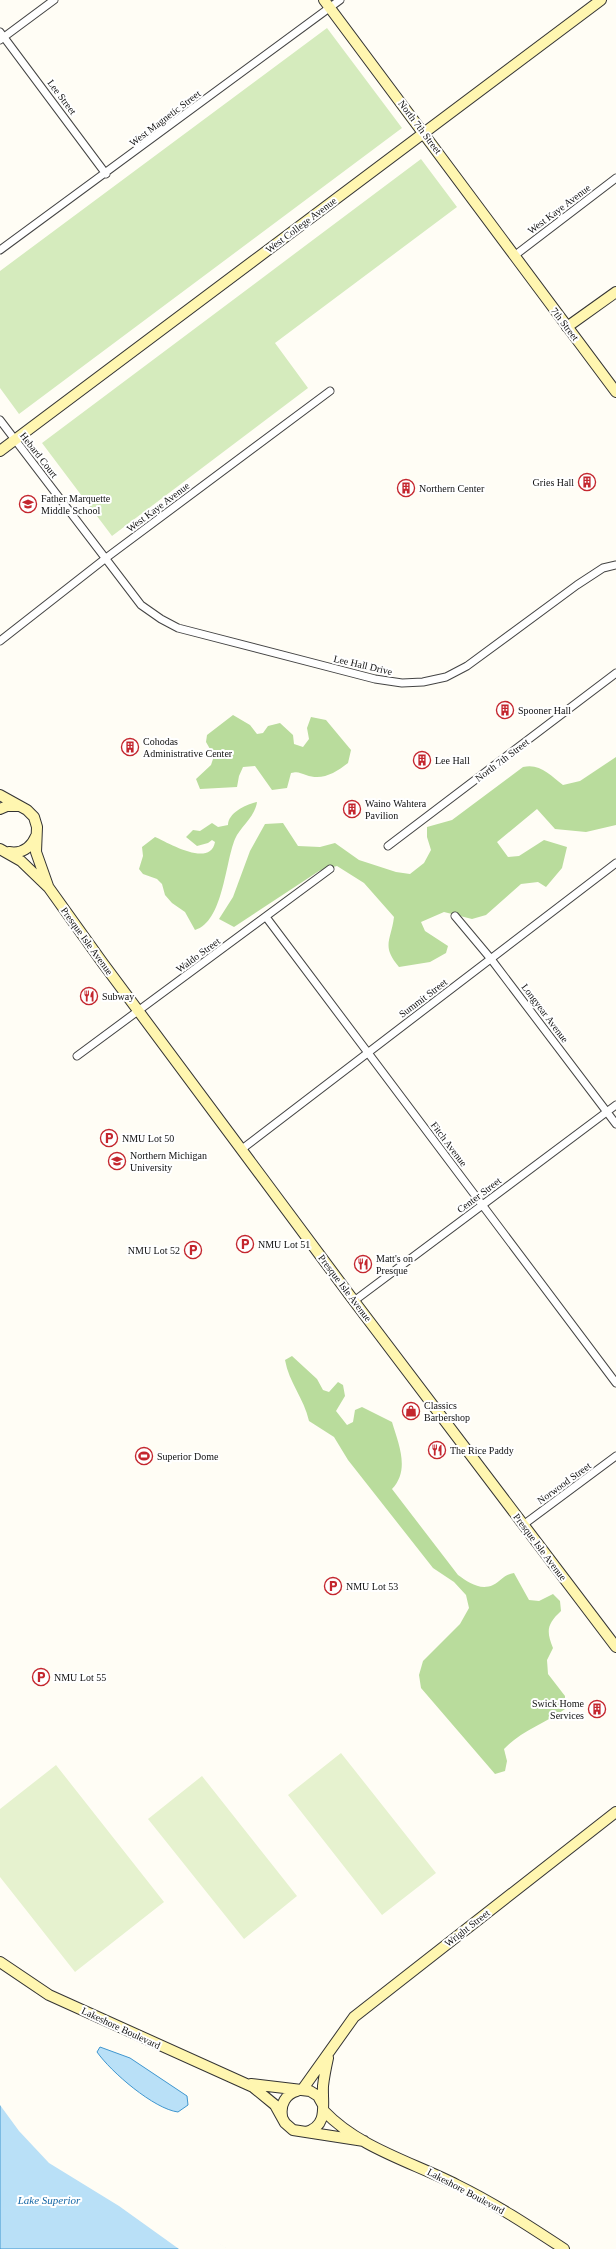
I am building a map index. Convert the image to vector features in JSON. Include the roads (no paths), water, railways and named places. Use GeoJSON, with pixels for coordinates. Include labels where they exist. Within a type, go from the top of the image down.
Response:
{"type":"FeatureCollection","features":[{"type":"Feature","properties":{"kind":"street"},"geometry":{"type":"LineString","coordinates":[[1,36],[54,0]]}},
{"type":"Feature","properties":{"kind":"street","name":"West Magnetic Street"},"geometry":{"type":"LineString","coordinates":[[0,250],[106,174],[327,4],[340,0]]}},
{"type":"Feature","properties":{"kind":"street","name":"West College Avenue"},"geometry":{"type":"LineString","coordinates":[[0,451],[601,0]]}},
{"type":"Feature","properties":{"kind":"street","name":"North 7th Street"},"geometry":{"type":"LineString","coordinates":[[327,4],[514,256]]}},
{"type":"Feature","properties":{"kind":"street","name":"Lee Street"},"geometry":{"type":"LineString","coordinates":[[1,36],[106,174]]}},
{"type":"Feature","properties":{"kind":"street","name":"West Kaye Avenue"},"geometry":{"type":"LineString","coordinates":[[514,256],[616,178]]}},
{"type":"Feature","properties":{"kind":"street","name":"7th Street"},"geometry":{"type":"LineString","coordinates":[[514,256],[616,392]]}},
{"type":"Feature","properties":{"kind":"street"},"geometry":{"type":"LineString","coordinates":[[567,327],[616,292]]}},
{"type":"Feature","properties":{"kind":"street","name":"West Kaye Avenue"},"geometry":{"type":"LineString","coordinates":[[0,641],[106,558],[330,391]]}},
{"type":"Feature","properties":{"kind":"street","name":"Hebard Court"},"geometry":{"type":"LineString","coordinates":[[0,420],[106,558]]}},
{"type":"Feature","properties":{"kind":"street","name":"Lee Hall Drive"},"geometry":{"type":"LineString","coordinates":[[106,558],[142,605],[161,619],[178,628],[375,679],[402,683],[423,682],[446,677],[467,666],[577,584],[603,568],[616,565]]}},
{"type":"Feature","properties":{"kind":"street","name":"North 7th Street"},"geometry":{"type":"LineString","coordinates":[[388,846],[616,673]]}},
{"type":"Feature","properties":{"kind":"street","name":"Presque Isle Avenue"},"geometry":{"type":"LineString","coordinates":[[0,794],[22,807],[34,817],[37,832],[36,852],[49,888],[97,956],[242,1149],[354,1302],[616,1647]]}},
{"type":"Feature","properties":{"kind":"street"},"geometry":{"type":"LineString","coordinates":[[0,810],[12,805],[22,807]]}},
{"type":"Feature","properties":{"kind":"street"},"geometry":{"type":"LineString","coordinates":[[3,851],[16,853],[26,849],[33,842],[37,832]]}},
{"type":"Feature","properties":{"kind":"street","name":"Presque Isle Avenue"},"geometry":{"type":"LineString","coordinates":[[3,851],[49,888]]}},
{"type":"Feature","properties":{"kind":"street","name":"Summit Street"},"geometry":{"type":"LineString","coordinates":[[242,1149],[615,866]]}},
{"type":"Feature","properties":{"kind":"street","name":"Waldo Street"},"geometry":{"type":"LineString","coordinates":[[77,1056],[330,869]]}},
{"type":"Feature","properties":{"kind":"street","name":"Longyear Avenue"},"geometry":{"type":"LineString","coordinates":[[455,916],[491,959],[616,1124]]}},
{"type":"Feature","properties":{"kind":"street","name":"Fitch Avenue"},"geometry":{"type":"LineString","coordinates":[[266,917],[616,1383]]}},
{"type":"Feature","properties":{"kind":"street","name":"Center Street"},"geometry":{"type":"LineString","coordinates":[[354,1302],[616,1105]]}},
{"type":"Feature","properties":{"kind":"street","name":"Norwood Street"},"geometry":{"type":"LineString","coordinates":[[523,1525],[616,1456]]}},
{"type":"Feature","properties":{"kind":"street","name":"Wright Street"},"geometry":{"type":"LineString","coordinates":[[283,2120],[281,2110],[283,2103],[289,2095],[300,2090],[328,2054],[348,2023],[365,2008],[616,1812]]}},
{"type":"Feature","properties":{"kind":"street","name":"Lakeshore Boulevard"},"geometry":{"type":"LineString","coordinates":[[0,1962],[54,1997],[247,2084],[271,2101],[283,2120],[293,2130],[364,2141]]}},
{"type":"Feature","properties":{"kind":"street","name":"Wright Street"},"geometry":{"type":"LineString","coordinates":[[324,2109],[323,2084],[328,2054]]}},
{"type":"Feature","properties":{"kind":"street","name":"Lakeshore Boulevard"},"geometry":{"type":"LineString","coordinates":[[247,2084],[300,2090],[315,2094],[324,2109],[338,2126],[364,2141],[458,2186],[503,2210],[564,2249]]}},
{"type":"Feature","properties":{"kind":"street"},"geometry":{"type":"LineString","coordinates":[[306,2132],[318,2125],[324,2109]]}},
{"type":"Feature","properties":{"kind":"water"},"geometry":{"type":"Polygon","coordinates":[[[100,2047],[130,2058],[187,2096],[188,2105],[178,2112],[157,2104],[146,2097],[122,2079],[112,2069],[97,2052],[100,2047]]]}},
{"type":"Feature","properties":{"kind":"water","name":"Lake Superior"},"geometry":{"type":"Polygon","coordinates":[[[0,2080],[55,2141],[97,2176],[227,2249],[0,2249],[0,2080]]]}},
{"type":"Feature","properties":{"kind":"place","name":"Gries Hall"},"geometry":{"type":"Point","coordinates":[587,482]}},
{"type":"Feature","properties":{"kind":"place","name":"Northern Center"},"geometry":{"type":"Point","coordinates":[406,488]}},
{"type":"Feature","properties":{"kind":"place","name":"Father Marquette Middle School"},"geometry":{"type":"Point","coordinates":[28,504]}},
{"type":"Feature","properties":{"kind":"place","name":"Spooner Hall"},"geometry":{"type":"Point","coordinates":[505,710]}},
{"type":"Feature","properties":{"kind":"place","name":"Cohodas Administrative Center"},"geometry":{"type":"Point","coordinates":[130,747]}},
{"type":"Feature","properties":{"kind":"place","name":"Lee Hall"},"geometry":{"type":"Point","coordinates":[422,760]}},
{"type":"Feature","properties":{"kind":"place","name":"Waino Wahtera Pavilion"},"geometry":{"type":"Point","coordinates":[352,809]}},
{"type":"Feature","properties":{"kind":"place","name":"Subway"},"geometry":{"type":"Point","coordinates":[89,996]}},
{"type":"Feature","properties":{"kind":"place","name":"NMU Lot 50"},"geometry":{"type":"Point","coordinates":[109,1138]}},
{"type":"Feature","properties":{"kind":"place","name":"Northern Michigan University"},"geometry":{"type":"Point","coordinates":[117,1161]}},
{"type":"Feature","properties":{"kind":"place","name":"NMU Lot 51"},"geometry":{"type":"Point","coordinates":[245,1244]}},
{"type":"Feature","properties":{"kind":"place","name":"NMU Lot 52"},"geometry":{"type":"Point","coordinates":[193,1250]}},
{"type":"Feature","properties":{"kind":"place","name":"Matt's on Presque"},"geometry":{"type":"Point","coordinates":[363,1264]}},
{"type":"Feature","properties":{"kind":"place","name":"Classics Barbershop"},"geometry":{"type":"Point","coordinates":[411,1411]}},
{"type":"Feature","properties":{"kind":"place","name":"The Rice Paddy"},"geometry":{"type":"Point","coordinates":[437,1450]}},
{"type":"Feature","properties":{"kind":"place","name":"Superior Dome"},"geometry":{"type":"Point","coordinates":[144,1456]}},
{"type":"Feature","properties":{"kind":"place","name":"NMU Lot 53"},"geometry":{"type":"Point","coordinates":[333,1586]}},
{"type":"Feature","properties":{"kind":"place","name":"NMU Lot 55"},"geometry":{"type":"Point","coordinates":[41,1677]}},
{"type":"Feature","properties":{"kind":"place","name":"Swick Home Services"},"geometry":{"type":"Point","coordinates":[597,1709]}}]}
